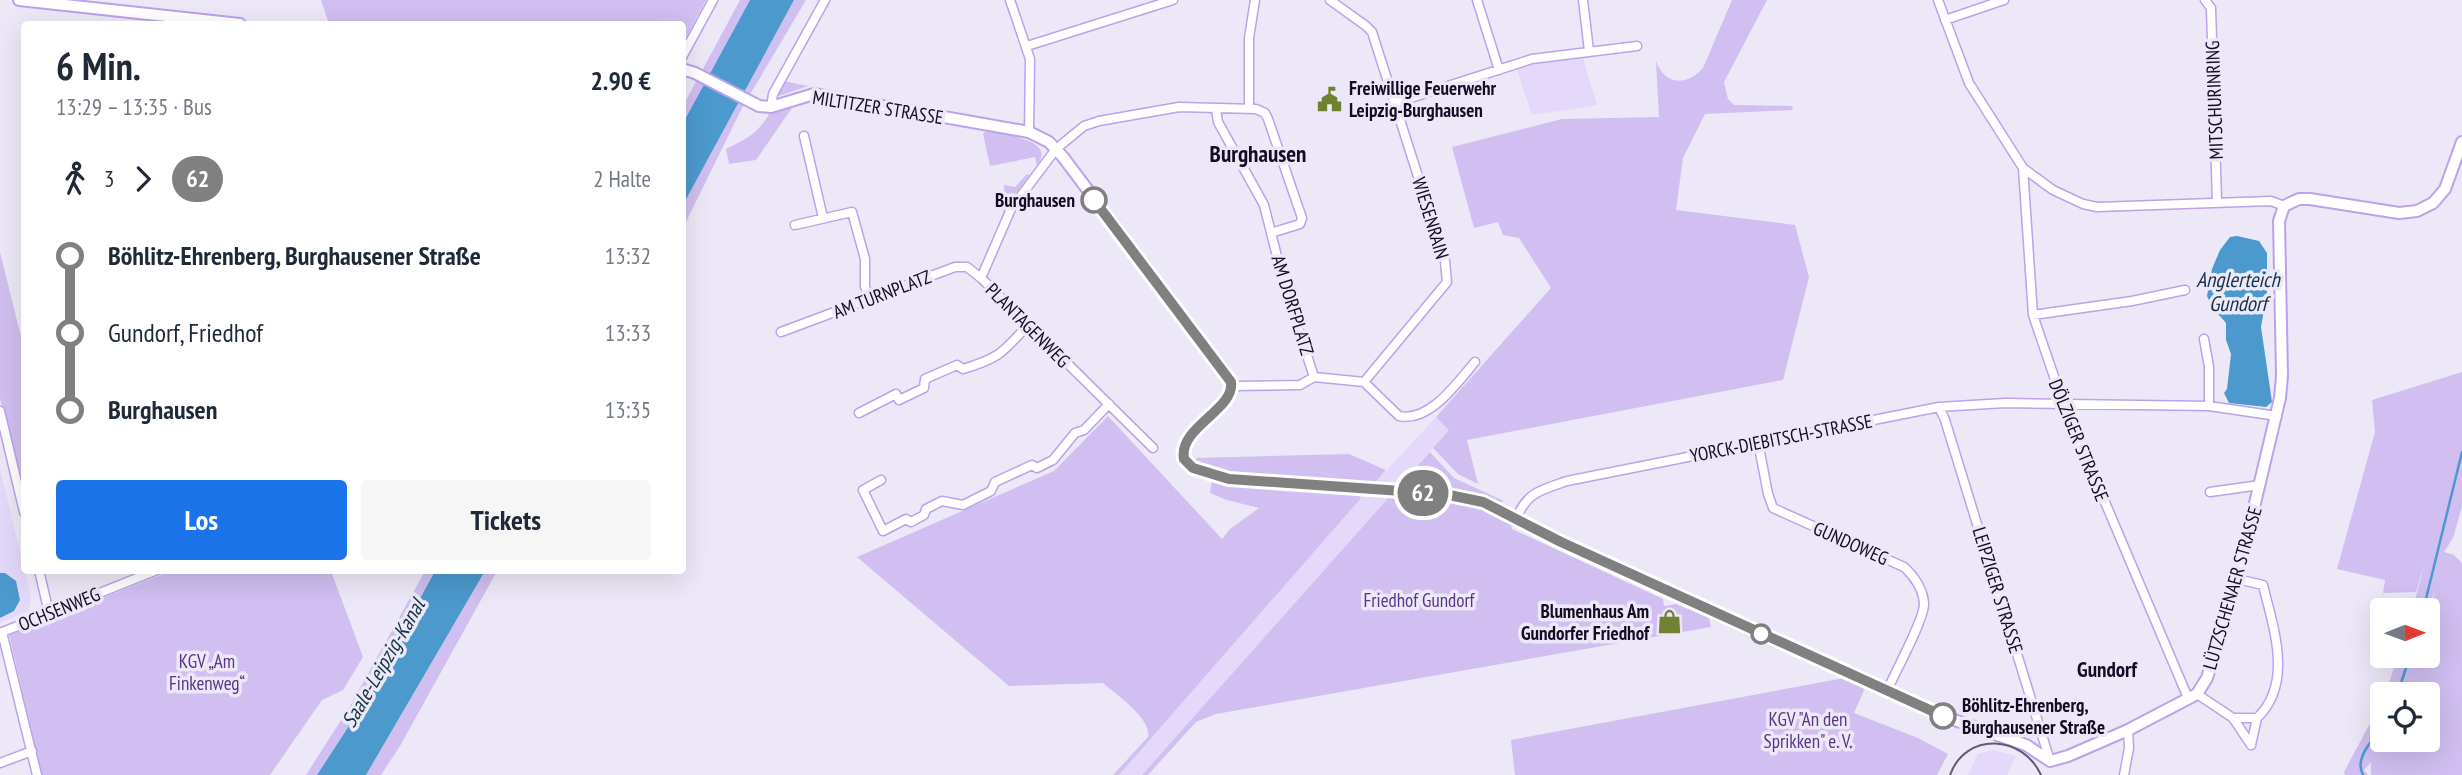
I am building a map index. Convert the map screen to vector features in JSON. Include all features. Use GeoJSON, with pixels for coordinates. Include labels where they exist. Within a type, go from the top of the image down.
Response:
{"type":"FeatureCollection","features":[{"type":"Feature","properties":{"kind":"street"},"geometry":{"type":"LineString","coordinates":[[19,0],[212,21]]}},
{"type":"Feature","properties":{"kind":"street"},"geometry":{"type":"LineString","coordinates":[[686,50],[713,0]]}},
{"type":"Feature","properties":{"kind":"street"},"geometry":{"type":"LineString","coordinates":[[771,107],[774,94],[825,0]]}},
{"type":"Feature","properties":{"kind":"street"},"geometry":{"type":"LineString","coordinates":[[1010,0],[1030,59],[1035,134],[1056,149],[1229,378],[1232,386],[1229,394],[1188,439],[1183,452],[1184,459],[1193,468],[1229,479],[1390,490],[1483,502],[1886,691],[1948,718],[2026,745],[2050,761],[2128,730],[2193,696],[2233,718],[2251,745],[2257,718],[2273,693],[2278,675],[2278,649],[2263,585],[2237,579]]}},
{"type":"Feature","properties":{"kind":"street"},"geometry":{"type":"LineString","coordinates":[[1027,46],[1171,0]]}},
{"type":"Feature","properties":{"kind":"street"},"geometry":{"type":"LineString","coordinates":[[1056,149],[1090,123],[1179,107],[1249,108],[1249,38],[1255,0]]}},
{"type":"Feature","properties":{"kind":"street","name":"WIESENRAIN"},"geometry":{"type":"LineString","coordinates":[[1330,0],[1372,32],[1445,261],[1447,282],[1364,382]]}},
{"type":"Feature","properties":{"kind":"street"},"geometry":{"type":"LineString","coordinates":[[1477,0],[1499,70]]}},
{"type":"Feature","properties":{"kind":"street"},"geometry":{"type":"LineString","coordinates":[[1583,0],[1589,51]]}},
{"type":"Feature","properties":{"kind":"street"},"geometry":{"type":"LineString","coordinates":[[1938,0],[1974,91],[2023,168],[2053,190],[2083,204],[2097,207],[2271,201],[2284,206],[2299,199],[2311,199],[2399,214],[2417,211],[2433,203],[2445,190],[2462,142]]}},
{"type":"Feature","properties":{"kind":"street"},"geometry":{"type":"LineString","coordinates":[[1945,20],[2004,0]]}},
{"type":"Feature","properties":{"kind":"street","name":"MITSCHURINRING"},"geometry":{"type":"LineString","coordinates":[[2205,0],[2211,8],[2217,202]]}},
{"type":"Feature","properties":{"kind":"street"},"geometry":{"type":"LineString","coordinates":[[1395,103],[1532,59],[1637,46]]}},
{"type":"Feature","properties":{"kind":"street","name":"MILTITZER STRASSE"},"geometry":{"type":"LineString","coordinates":[[686,70],[759,106],[771,107],[814,94],[1035,134]]}},
{"type":"Feature","properties":{"kind":"street","name":"AM DORFPLATZ"},"geometry":{"type":"LineString","coordinates":[[1216,108],[1218,122],[1264,205],[1284,284],[1314,377]]}},
{"type":"Feature","properties":{"kind":"street","name":"AM DORFPLATZ"},"geometry":{"type":"LineString","coordinates":[[1249,108],[1261,110],[1268,118],[1303,218],[1300,224],[1271,233]]}},
{"type":"Feature","properties":{"kind":"street"},"geometry":{"type":"LineString","coordinates":[[804,136],[823,218]]}},
{"type":"Feature","properties":{"kind":"street","name":"PLANTAGENWEG"},"geometry":{"type":"LineString","coordinates":[[1056,149],[1011,209],[981,278],[1153,448]]}},
{"type":"Feature","properties":{"kind":"street","name":"DÖLZIGER STRASSE"},"geometry":{"type":"LineString","coordinates":[[2023,168],[2033,315],[2063,403],[2193,696]]}},
{"type":"Feature","properties":{"kind":"street","name":"LÜTZSCHENAER STRASSE"},"geometry":{"type":"LineString","coordinates":[[2193,696],[2207,677],[2237,579],[2277,416],[2282,376],[2279,221],[2284,206]]}},
{"type":"Feature","properties":{"kind":"street"},"geometry":{"type":"LineString","coordinates":[[795,225],[849,212],[853,215],[865,260],[865,286],[869,299]]}},
{"type":"Feature","properties":{"kind":"street","name":"AM TURNPLATZ"},"geometry":{"type":"LineString","coordinates":[[781,332],[955,267],[967,267],[981,278]]}},
{"type":"Feature","properties":{"kind":"street"},"geometry":{"type":"LineString","coordinates":[[2033,315],[2132,302],[2185,290]]}},
{"type":"Feature","properties":{"kind":"street"},"geometry":{"type":"LineString","coordinates":[[859,413],[896,394],[899,400],[924,388],[925,379],[957,365],[963,369],[993,360],[1028,325]]}},
{"type":"Feature","properties":{"kind":"street"},"geometry":{"type":"LineString","coordinates":[[2204,339],[2209,367],[2209,406]]}},
{"type":"Feature","properties":{"kind":"street"},"geometry":{"type":"LineString","coordinates":[[1232,386],[1300,385],[1314,377],[1364,382],[1399,416],[1405,418],[1424,415],[1475,362]]}},
{"type":"Feature","properties":{"kind":"street","name":"YORCK-DIEBITSCH-STRASSE"},"geometry":{"type":"LineString","coordinates":[[1516,519],[1523,503],[1530,497],[1567,481],[1939,407],[2005,403],[2209,406],[2277,416]]}},
{"type":"Feature","properties":{"kind":"street"},"geometry":{"type":"LineString","coordinates":[[881,480],[863,489],[883,531],[906,519],[911,522],[925,515],[926,509],[942,501],[963,505],[991,491],[995,482],[1032,464],[1037,468],[1053,460],[1075,433],[1084,430],[1109,404]]}},
{"type":"Feature","properties":{"kind":"street","name":"LEIPZIGER STRASSE"},"geometry":{"type":"LineString","coordinates":[[1939,407],[2050,761],[2051,775]]}},
{"type":"Feature","properties":{"kind":"street"},"geometry":{"type":"LineString","coordinates":[[0,411],[21,499]]}},
{"type":"Feature","properties":{"kind":"street","name":"GUNDOWEG"},"geometry":{"type":"LineString","coordinates":[[1758,443],[1773,508],[1904,566],[1918,585],[1923,598],[1922,613],[1886,691]]}},
{"type":"Feature","properties":{"kind":"street","name":"LÜTZSCHENAER STRASSE"},"geometry":{"type":"LineString","coordinates":[[2210,492],[2260,485]]}},
{"type":"Feature","properties":{"kind":"street"},"geometry":{"type":"LineString","coordinates":[[40,574],[49,613]]}},
{"type":"Feature","properties":{"kind":"street","name":"OCHSENWEG"},"geometry":{"type":"LineString","coordinates":[[1,632],[148,574]]}},
{"type":"Feature","properties":{"kind":"street"},"geometry":{"type":"LineString","coordinates":[[1,632],[37,775]]}},
{"type":"Feature","properties":{"kind":"street"},"geometry":{"type":"LineString","coordinates":[[2233,718],[2257,718]]}},
{"type":"Feature","properties":{"kind":"street"},"geometry":{"type":"LineString","coordinates":[[2124,775],[2129,748],[2128,730]]}},
{"type":"Feature","properties":{"kind":"street"},"geometry":{"type":"LineString","coordinates":[[0,763],[32,751]]}},
{"type":"Feature","properties":{"kind":"shaded area"},"geometry":{"type":"Polygon","coordinates":[[[1582,55],[1597,105],[1532,115],[1517,70],[1541,62],[1582,55]]]}},
{"type":"Feature","properties":{"kind":"shaded area"},"geometry":{"type":"Polygon","coordinates":[[[1436,417],[1449,430],[1401,484],[1396,484],[1386,495],[1390,496],[1142,775],[1119,775],[1361,498],[1436,417]]]}},
{"type":"Feature","properties":{"kind":"shaded area"},"geometry":{"type":"Polygon","coordinates":[[[0,469],[21,556],[21,574],[25,574],[31,597],[29,611],[0,623],[0,618],[14,611],[5,573],[0,573],[0,469]]]}},
{"type":"Feature","properties":{"kind":"shaded area"},"geometry":{"type":"Polygon","coordinates":[[[1994,750],[2016,756],[2007,775],[1968,775],[1978,754],[1994,750]]]}},
{"type":"Feature","properties":{"kind":"green space"},"geometry":{"type":"Polygon","coordinates":[[[321,0],[706,0],[686,37],[686,21],[328,21],[321,0]]]}},
{"type":"Feature","properties":{"kind":"green space"},"geometry":{"type":"Polygon","coordinates":[[[740,0],[750,0],[686,117],[686,100],[740,0]]]}},
{"type":"Feature","properties":{"kind":"green space"},"geometry":{"type":"Polygon","coordinates":[[[794,0],[806,0],[742,108],[686,222],[686,199],[794,0]]]}},
{"type":"Feature","properties":{"kind":"green space"},"geometry":{"type":"Polygon","coordinates":[[[1732,0],[1767,0],[1724,82],[1728,99],[1734,105],[1792,106],[1793,110],[1705,114],[1683,158],[1676,210],[1795,225],[1809,277],[1783,380],[1467,440],[1478,484],[1458,474],[1433,448],[1449,430],[1436,417],[1551,288],[1519,238],[1503,235],[1498,222],[1474,228],[1452,147],[1562,119],[1659,117],[1656,61],[1665,75],[1677,81],[1697,74],[1703,68],[1732,0]]]}},
{"type":"Feature","properties":{"kind":"green space"},"geometry":{"type":"Polygon","coordinates":[[[783,81],[808,86],[776,97],[783,81]]]}},
{"type":"Feature","properties":{"kind":"green space"},"geometry":{"type":"Polygon","coordinates":[[[794,105],[756,160],[729,164],[726,149],[751,135],[769,114],[794,105]]]}},
{"type":"Feature","properties":{"kind":"green space"},"geometry":{"type":"Polygon","coordinates":[[[986,131],[1014,136],[1034,144],[1040,149],[1041,156],[1037,165],[1035,157],[990,166],[983,134],[986,131]]]}},
{"type":"Feature","properties":{"kind":"green space"},"geometry":{"type":"Polygon","coordinates":[[[1029,175],[1003,212],[1004,185],[1015,187],[1029,175]]]}},
{"type":"Feature","properties":{"kind":"green space"},"geometry":{"type":"Polygon","coordinates":[[[0,252],[21,337],[21,487],[0,399],[0,252]]]}},
{"type":"Feature","properties":{"kind":"green space"},"geometry":{"type":"Polygon","coordinates":[[[2462,372],[2462,507],[2453,538],[2444,552],[2454,555],[2462,563],[2462,775],[2371,775],[2371,762],[2364,770],[2368,775],[2345,775],[2344,772],[2370,723],[2370,752],[2440,752],[2440,682],[2389,682],[2394,668],[2440,668],[2440,598],[2433,598],[2435,589],[2432,598],[2416,598],[2426,559],[2416,592],[2383,593],[2385,580],[2337,569],[2375,432],[2372,400],[2462,372]]]}},
{"type":"Feature","properties":{"kind":"green space"},"geometry":{"type":"Polygon","coordinates":[[[1108,416],[1222,539],[1230,529],[1259,508],[1210,493],[1212,481],[1232,486],[1360,495],[1361,498],[1119,775],[1113,775],[1148,737],[1148,730],[1139,715],[1103,683],[1009,686],[857,557],[1054,471],[1108,416]]]}},
{"type":"Feature","properties":{"kind":"green space"},"geometry":{"type":"Polygon","coordinates":[[[1430,452],[1454,478],[1504,501],[1499,503],[1456,489],[1401,484],[1430,452]]]}},
{"type":"Feature","properties":{"kind":"green space"},"geometry":{"type":"Polygon","coordinates":[[[1349,454],[1386,470],[1375,483],[1239,474],[1198,463],[1194,458],[1349,454]]]}},
{"type":"Feature","properties":{"kind":"green space","name":"Friedhof Gundorf"},"geometry":{"type":"Polygon","coordinates":[[[1390,496],[1483,507],[1511,522],[1512,529],[1663,599],[1664,606],[1676,604],[1709,618],[1711,627],[1216,714],[1196,722],[1148,775],[1142,775],[1390,496]]]}},
{"type":"Feature","properties":{"kind":"green space","name":"KGV „Am Finkenweg“"},"geometry":{"type":"Polygon","coordinates":[[[163,574],[332,574],[363,657],[343,690],[322,700],[270,775],[42,775],[9,635],[163,574]]]}},
{"type":"Feature","properties":{"kind":"green space"},"geometry":{"type":"Polygon","coordinates":[[[423,574],[433,574],[358,712],[317,775],[306,775],[350,706],[423,574]]]}},
{"type":"Feature","properties":{"kind":"green space"},"geometry":{"type":"Polygon","coordinates":[[[483,574],[495,574],[400,746],[381,775],[366,775],[483,574]]]}},
{"type":"Feature","properties":{"kind":"green space","name":"KGV \"An den Sprikken\" e. V."},"geometry":{"type":"Polygon","coordinates":[[[1844,678],[1865,688],[1854,713],[1918,738],[1948,754],[1937,775],[1515,775],[1511,740],[1844,678]]]}},
{"type":"Feature","properties":{"kind":"water"},"geometry":{"type":"Polygon","coordinates":[[[750,0],[794,0],[686,199],[686,117],[750,0]]]}},
{"type":"Feature","properties":{"kind":"water","name":"Anglerteich Gundorf"},"geometry":{"type":"Polygon","coordinates":[[[2230,237],[2259,241],[2267,253],[2267,294],[2261,327],[2272,402],[2266,407],[2229,403],[2224,393],[2227,389],[2231,354],[2226,340],[2226,323],[2207,296],[2212,269],[2220,250],[2230,237]]]}},
{"type":"Feature","properties":{"kind":"water"},"geometry":{"type":"Polygon","coordinates":[[[0,573],[5,573],[16,581],[20,600],[14,611],[0,618],[0,573]]]}},
{"type":"Feature","properties":{"kind":"water"},"geometry":{"type":"Polygon","coordinates":[[[433,574],[483,574],[366,775],[317,775],[358,712],[433,574]]]}},
{"type":"Feature","properties":{"kind":"waterway"},"geometry":{"type":"LineString","coordinates":[[2426,598],[2462,452]]}},
{"type":"Feature","properties":{"kind":"waterway"},"geometry":{"type":"LineString","coordinates":[[2401,682],[2406,668]]}},
{"type":"Feature","properties":{"kind":"waterway"},"geometry":{"type":"LineString","coordinates":[[2363,775],[2362,756],[2370,743]]}},
{"type":"Feature","properties":{"kind":"tram line"},"geometry":{"type":"LineString","coordinates":[[1950,775],[1968,751],[1981,745],[1995,744],[2009,746],[2021,752],[2033,762],[2041,775]]}},
{"type":"Feature","properties":{"kind":"bus line","name":"62"},"geometry":{"type":"LineString","coordinates":[[1094,200],[1231,382],[1229,394],[1185,445],[1184,459],[1193,468],[1229,479],[1456,495],[1483,502],[1561,542],[1943,716]]}},
{"type":"Feature","properties":{"kind":"place","name":"Freiwillige Feuerwehr Leipzig-Burghausen"},"geometry":{"type":"Point","coordinates":[1329,99]}},
{"type":"Feature","properties":{"kind":"place","name":"Burghausen"},"geometry":{"type":"Point","coordinates":[1094,200]}},
{"type":"Feature","properties":{"kind":"place","name":"Blumenhaus Am Gundorfer Friedhof"},"geometry":{"type":"Point","coordinates":[1669,622]}},
{"type":"Feature","properties":{"kind":"place","name":"Böhlitz-Ehrenberg, Burghausener Straße"},"geometry":{"type":"Point","coordinates":[1943,716]}},
{"type":"Feature","properties":{"kind":"district","name":"Burghausen"},"geometry":{"type":"Point","coordinates":[1258,153]}},
{"type":"Feature","properties":{"kind":"district","name":"Gundorf"},"geometry":{"type":"Point","coordinates":[2107,669]}},
{"type":"Feature","properties":{"kind":"water label","name":"Saale-Leipzig-Kanal"},"geometry":{"type":"Point","coordinates":[383,663]}}]}
